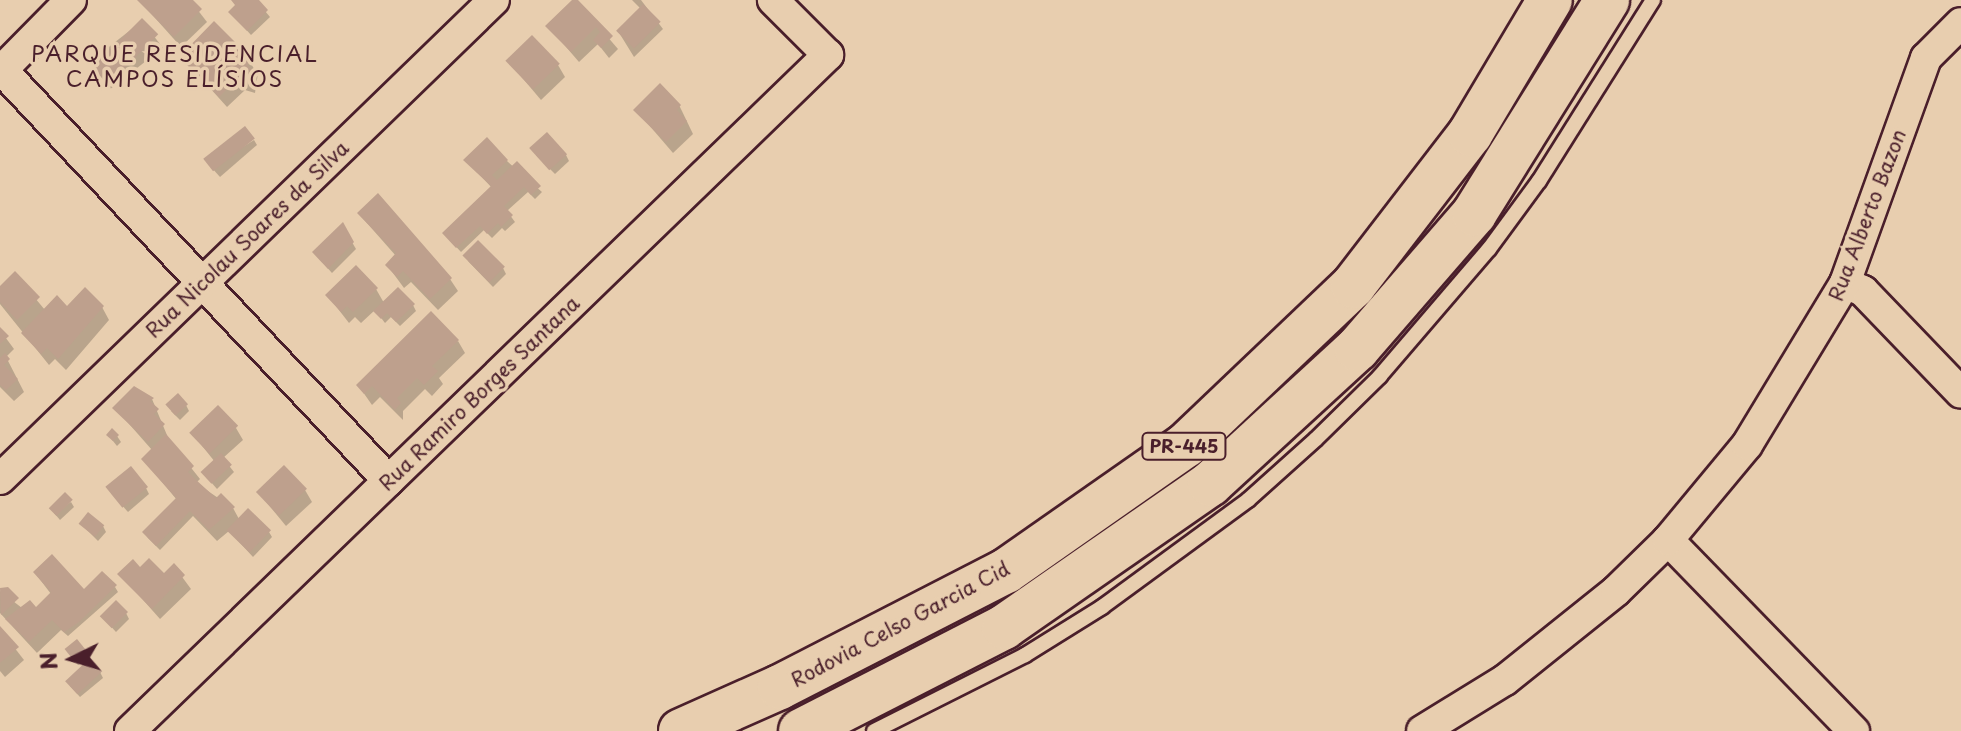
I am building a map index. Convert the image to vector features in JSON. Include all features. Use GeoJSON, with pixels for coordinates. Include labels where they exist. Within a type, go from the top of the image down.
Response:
{"type":"FeatureCollection","features":[{"type":"Feature","properties":{"kind":"highway","name":"Rodovia Celso Garcia Cid"},"geometry":{"type":"LineString","coordinates":[[681,731],[780,687],[1006,571],[1186,445],[1353,286],[1470,134],[1550,0]]}},
{"type":"Feature","properties":{"kind":"highway","name":"PR-445"},"geometry":{"type":"LineString","coordinates":[[801,731],[1004,627],[1210,484],[1357,349],[1474,214],[1607,0]]}},
{"type":"Feature","properties":{"kind":"street"},"geometry":{"type":"LineString","coordinates":[[71,0],[1,70],[204,281],[389,481]]}},
{"type":"Feature","properties":{"kind":"street","name":"Rua Nicolau Soares da Silva"},"geometry":{"type":"LineString","coordinates":[[0,479],[494,0]]}},
{"type":"Feature","properties":{"kind":"street","name":"Rua Ramiro Borges Santana"},"geometry":{"type":"LineString","coordinates":[[130,731],[828,55],[773,0]]}},
{"type":"Feature","properties":{"kind":"street","name":"Rua Alberto Bazon"},"geometry":{"type":"LineString","coordinates":[[1429,729],[1562,637],[1668,540],[1765,419],[1845,283],[1926,58],[1961,23]]}},
{"type":"Feature","properties":{"kind":"street"},"geometry":{"type":"LineString","coordinates":[[1845,283],[1863,291],[1961,393]]}},
{"type":"Feature","properties":{"kind":"street"},"geometry":{"type":"LineString","coordinates":[[1668,540],[1854,731]]}},
{"type":"Feature","properties":{"kind":"lane"},"geometry":{"type":"LineString","coordinates":[[874,731],[1012,662],[1102,607],[1248,500],[1316,439],[1418,334],[1489,249],[1539,181],[1653,0]]}},
{"type":"Feature","properties":{"kind":"building"},"geometry":{"type":"Polygon","coordinates":[[[137,0],[193,0],[202,9],[174,37],[137,0]]]}},
{"type":"Feature","properties":{"kind":"building"},"geometry":{"type":"Polygon","coordinates":[[[231,0],[259,0],[268,10],[247,31],[228,12],[235,5],[231,0]]]}},
{"type":"Feature","properties":{"kind":"building"},"geometry":{"type":"Polygon","coordinates":[[[572,0],[578,0],[613,36],[601,48],[593,40],[600,32],[596,27],[571,52],[545,26],[572,0]]]}},
{"type":"Feature","properties":{"kind":"building"},"geometry":{"type":"Polygon","coordinates":[[[643,4],[661,22],[634,49],[616,31],[643,4]]]}},
{"type":"Feature","properties":{"kind":"building"},"geometry":{"type":"Polygon","coordinates":[[[142,18],[158,34],[108,84],[92,68],[142,18]]]}},
{"type":"Feature","properties":{"kind":"building"},"geometry":{"type":"Polygon","coordinates":[[[214,21],[253,60],[247,65],[252,70],[246,76],[249,79],[243,85],[237,79],[219,97],[179,57],[214,21]]]}},
{"type":"Feature","properties":{"kind":"building"},"geometry":{"type":"Polygon","coordinates":[[[532,35],[560,64],[533,89],[505,61],[532,35]]]}},
{"type":"Feature","properties":{"kind":"building"},"geometry":{"type":"Polygon","coordinates":[[[660,83],[681,105],[677,110],[687,121],[666,142],[633,110],[660,83]]]}},
{"type":"Feature","properties":{"kind":"building"},"geometry":{"type":"Polygon","coordinates":[[[245,126],[255,139],[213,171],[203,159],[245,126]]]}},
{"type":"Feature","properties":{"kind":"building"},"geometry":{"type":"Polygon","coordinates":[[[547,132],[567,154],[549,170],[529,148],[547,132]]]}},
{"type":"Feature","properties":{"kind":"building"},"geometry":{"type":"Polygon","coordinates":[[[487,137],[508,160],[492,175],[497,180],[517,161],[541,186],[531,195],[524,187],[504,206],[513,215],[501,227],[498,223],[487,234],[480,226],[456,248],[442,233],[491,186],[463,160],[487,137]]]}},
{"type":"Feature","properties":{"kind":"building"},"geometry":{"type":"Polygon","coordinates":[[[378,193],[452,278],[430,299],[403,271],[397,277],[385,265],[396,253],[357,213],[378,193]]]}},
{"type":"Feature","properties":{"kind":"building"},"geometry":{"type":"Polygon","coordinates":[[[343,222],[354,242],[328,269],[312,252],[343,222]]]}},
{"type":"Feature","properties":{"kind":"building"},"geometry":{"type":"Polygon","coordinates":[[[478,240],[505,267],[489,282],[462,256],[478,240]]]}},
{"type":"Feature","properties":{"kind":"building"},"geometry":{"type":"Polygon","coordinates":[[[356,265],[378,288],[353,312],[347,306],[341,312],[325,295],[356,265]]]}},
{"type":"Feature","properties":{"kind":"building"},"geometry":{"type":"Polygon","coordinates":[[[15,271],[40,297],[17,320],[0,302],[0,286],[15,271]]]}},
{"type":"Feature","properties":{"kind":"building"},"geometry":{"type":"Polygon","coordinates":[[[85,287],[104,306],[58,359],[47,348],[41,354],[21,333],[57,295],[67,306],[85,287]]]}},
{"type":"Feature","properties":{"kind":"building"},"geometry":{"type":"Polygon","coordinates":[[[398,287],[415,304],[396,322],[387,313],[381,319],[373,311],[398,287]]]}},
{"type":"Feature","properties":{"kind":"building"},"geometry":{"type":"Polygon","coordinates":[[[431,311],[459,340],[432,366],[438,371],[424,385],[417,378],[397,398],[401,403],[395,410],[372,386],[364,394],[356,385],[431,311]]]}},
{"type":"Feature","properties":{"kind":"building"},"geometry":{"type":"Polygon","coordinates":[[[0,327],[9,336],[0,344],[0,327]]]}},
{"type":"Feature","properties":{"kind":"building"},"geometry":{"type":"Polygon","coordinates":[[[5,353],[10,359],[4,365],[18,379],[6,390],[0,385],[0,358],[5,353]]]}},
{"type":"Feature","properties":{"kind":"building"},"geometry":{"type":"Polygon","coordinates":[[[134,386],[154,398],[150,401],[159,409],[154,414],[165,424],[148,442],[112,408],[134,386]]]}},
{"type":"Feature","properties":{"kind":"building"},"geometry":{"type":"Polygon","coordinates":[[[178,393],[188,404],[175,416],[165,404],[178,393]]]}},
{"type":"Feature","properties":{"kind":"building"},"geometry":{"type":"Polygon","coordinates":[[[218,405],[238,426],[209,454],[189,433],[218,405]]]}},
{"type":"Feature","properties":{"kind":"building"},"geometry":{"type":"Polygon","coordinates":[[[112,428],[119,435],[113,441],[106,435],[112,428]]]}},
{"type":"Feature","properties":{"kind":"building"},"geometry":{"type":"Polygon","coordinates":[[[166,434],[194,466],[188,472],[216,498],[221,493],[235,507],[209,530],[190,511],[156,546],[142,532],[176,498],[141,459],[166,434]]]}},
{"type":"Feature","properties":{"kind":"building"},"geometry":{"type":"Polygon","coordinates":[[[221,453],[232,465],[211,484],[201,472],[221,453]]]}},
{"type":"Feature","properties":{"kind":"building"},"geometry":{"type":"Polygon","coordinates":[[[284,465],[307,489],[279,516],[256,492],[284,465]]]}},
{"type":"Feature","properties":{"kind":"building"},"geometry":{"type":"Polygon","coordinates":[[[131,466],[148,487],[122,508],[105,487],[131,466]]]}},
{"type":"Feature","properties":{"kind":"building"},"geometry":{"type":"Polygon","coordinates":[[[65,492],[73,500],[57,516],[49,508],[65,492]]]}},
{"type":"Feature","properties":{"kind":"building"},"geometry":{"type":"Polygon","coordinates":[[[248,508],[271,530],[249,553],[226,530],[248,508]]]}},
{"type":"Feature","properties":{"kind":"building"},"geometry":{"type":"Polygon","coordinates":[[[88,512],[104,525],[95,537],[79,524],[88,512]]]}},
{"type":"Feature","properties":{"kind":"building"},"geometry":{"type":"Polygon","coordinates":[[[52,554],[84,589],[102,571],[117,585],[79,622],[64,632],[52,620],[29,642],[5,619],[30,600],[36,607],[51,592],[33,572],[52,554]]]}},
{"type":"Feature","properties":{"kind":"building"},"geometry":{"type":"Polygon","coordinates":[[[149,558],[164,573],[174,563],[185,575],[152,609],[117,574],[133,559],[140,567],[149,558]]]}},
{"type":"Feature","properties":{"kind":"building"},"geometry":{"type":"Polygon","coordinates":[[[8,587],[19,598],[1,615],[0,588],[8,587]]]}},
{"type":"Feature","properties":{"kind":"building"},"geometry":{"type":"Polygon","coordinates":[[[116,600],[128,612],[112,628],[100,616],[116,600]]]}},
{"type":"Feature","properties":{"kind":"building"},"geometry":{"type":"Polygon","coordinates":[[[0,626],[19,647],[0,663],[0,626]]]}},
{"type":"Feature","properties":{"kind":"building"},"geometry":{"type":"Polygon","coordinates":[[[77,639],[86,650],[73,660],[65,649],[77,639]]]}},
{"type":"Feature","properties":{"kind":"building"},"geometry":{"type":"Polygon","coordinates":[[[90,658],[102,671],[77,694],[65,681],[90,658]]]}},
{"type":"Feature","properties":{"kind":"district","name":"PARQUE RESIDENCIAL CAMPOS ELÍSIOS"},"geometry":{"type":"Point","coordinates":[175,64]}}]}
